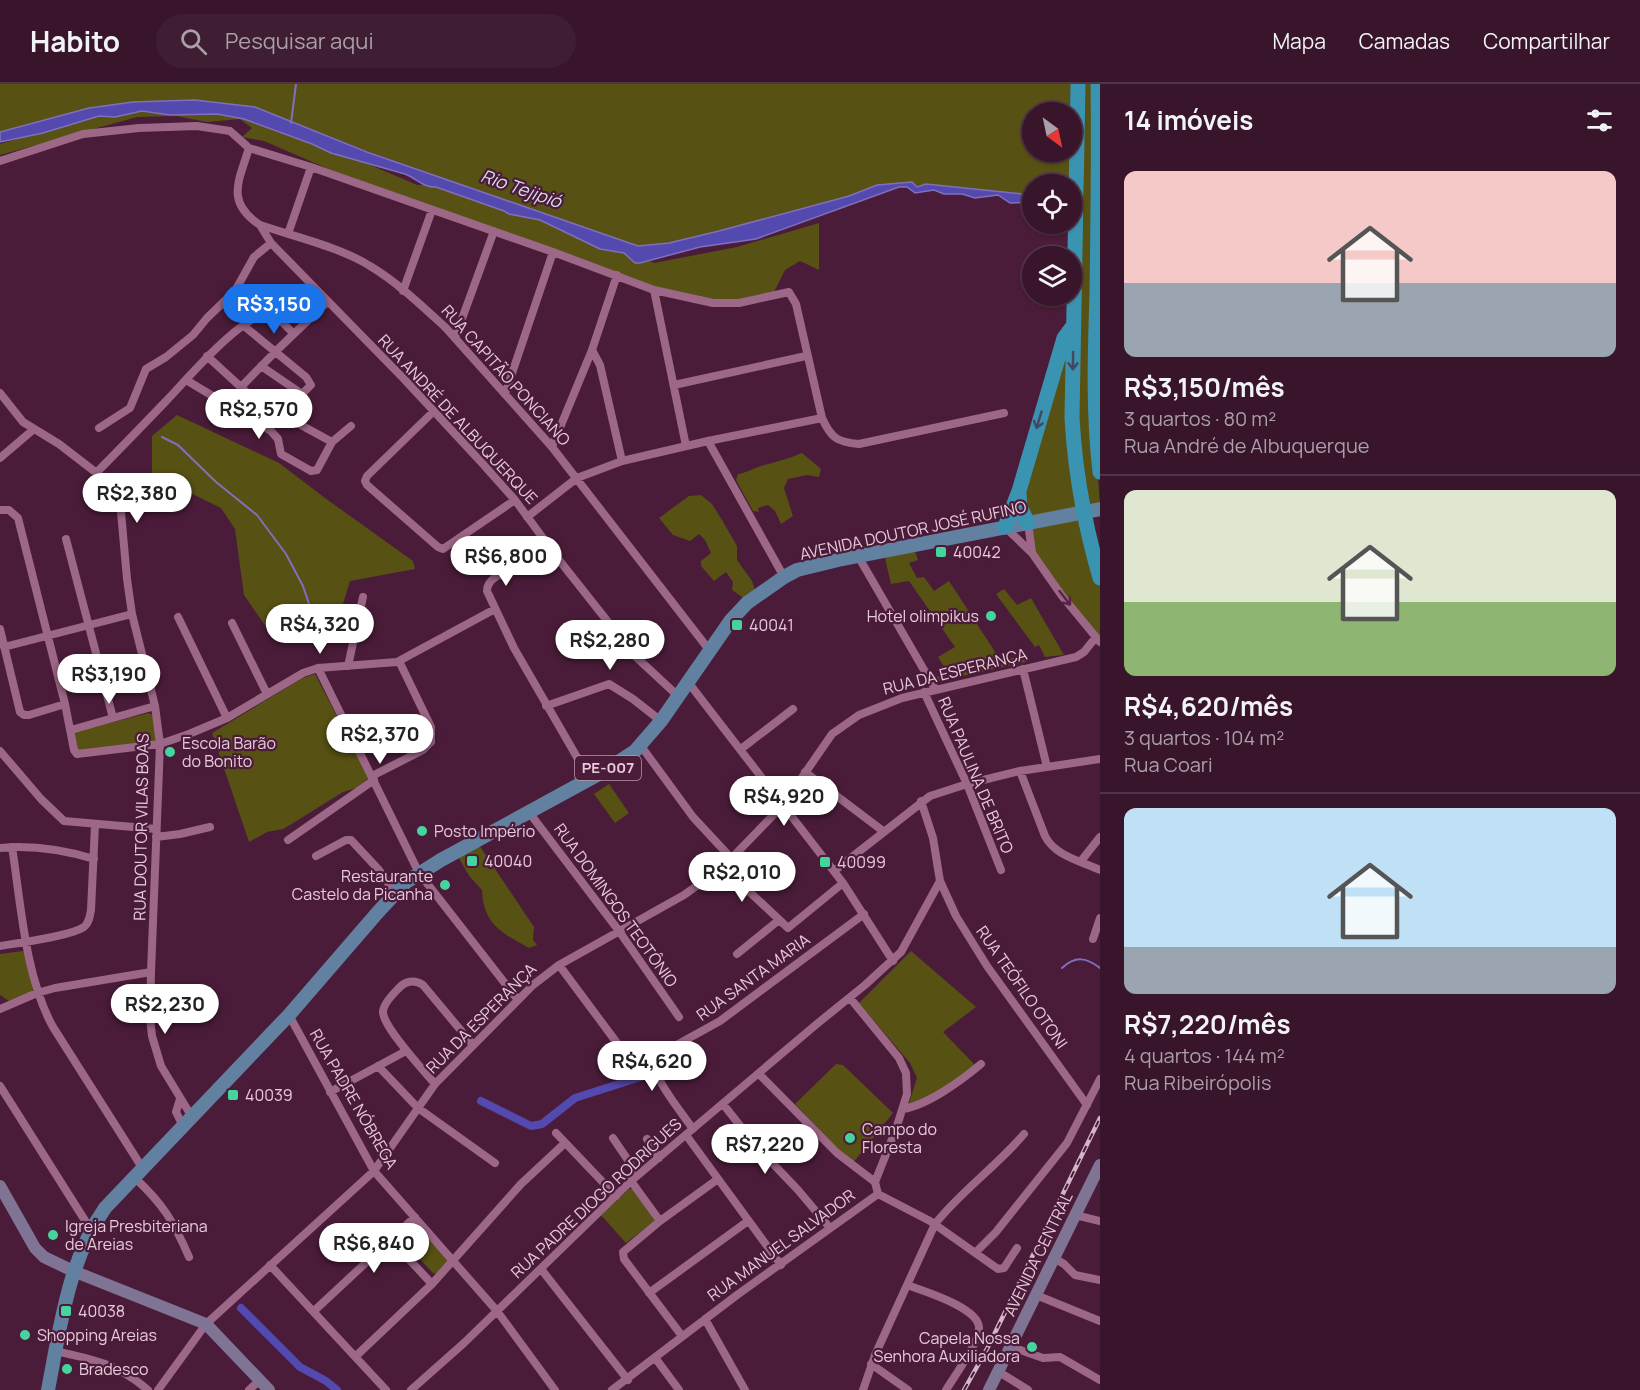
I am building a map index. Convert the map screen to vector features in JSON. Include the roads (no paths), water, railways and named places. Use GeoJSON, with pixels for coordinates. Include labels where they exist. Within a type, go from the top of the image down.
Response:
{"type":"FeatureCollection","features":[{"type":"Feature","properties":{"kind":"highway"},"geometry":{"type":"LineString","coordinates":[[1078,84],[1072,418],[1076,465],[1083,506],[1100,578]]}},
{"type":"Feature","properties":{"kind":"highway"},"geometry":{"type":"LineString","coordinates":[[1098,84],[1094,410],[1100,472]]}},
{"type":"Feature","properties":{"kind":"highway"},"geometry":{"type":"LineString","coordinates":[[1096,316],[1100,338]]}},
{"type":"Feature","properties":{"kind":"highway"},"geometry":{"type":"LineString","coordinates":[[1005,527],[1019,491],[1064,338],[1073,326]]}},
{"type":"Feature","properties":{"kind":"highway"},"geometry":{"type":"LineString","coordinates":[[1019,491],[1020,507],[1028,523]]}},
{"type":"Feature","properties":{"kind":"main road","name":"AVENIDA DOUTOR JOSÉ RUFINO"},"geometry":{"type":"LineString","coordinates":[[48,1390],[73,1271],[91,1230],[105,1208],[290,1015],[395,893],[419,873],[618,763],[641,746],[738,612],[758,594],[784,577],[814,566],[858,556],[1100,509]]}},
{"type":"Feature","properties":{"kind":"main road","name":"AVENIDA CENTRAL"},"geometry":{"type":"LineString","coordinates":[[990,1390],[1098,1172]]}},
{"type":"Feature","properties":{"kind":"main road"},"geometry":{"type":"LineString","coordinates":[[1,1190],[40,1254],[73,1271],[206,1324],[268,1390]]}},
{"type":"Feature","properties":{"kind":"street"},"geometry":{"type":"LineString","coordinates":[[0,161],[83,134],[139,128],[197,126],[230,131],[249,148],[311,167],[494,231],[654,290],[713,303],[739,303],[789,292],[796,304],[806,356],[822,418],[829,432],[837,440],[860,444],[1004,413]]}},
{"type":"Feature","properties":{"kind":"street","name":"RUA CAPITÃO PONCIANO"},"geometry":{"type":"LineString","coordinates":[[249,148],[237,190],[243,211],[260,225],[370,265],[429,312],[552,447],[710,651]]}},
{"type":"Feature","properties":{"kind":"street"},"geometry":{"type":"LineString","coordinates":[[288,234],[311,167]]}},
{"type":"Feature","properties":{"kind":"street"},"geometry":{"type":"LineString","coordinates":[[403,291],[432,210]]}},
{"type":"Feature","properties":{"kind":"street","name":"RUA ANDRÉ DE ALBUQUERQUE"},"geometry":{"type":"LineString","coordinates":[[260,225],[271,243],[434,411],[515,500],[635,656],[678,696]]}},
{"type":"Feature","properties":{"kind":"street"},"geometry":{"type":"LineString","coordinates":[[455,338],[494,231]]}},
{"type":"Feature","properties":{"kind":"street"},"geometry":{"type":"LineString","coordinates":[[99,428],[130,408],[146,369],[193,336],[207,318],[235,291],[254,257],[271,243]]}},
{"type":"Feature","properties":{"kind":"street"},"geometry":{"type":"LineString","coordinates":[[505,394],[553,252]]}},
{"type":"Feature","properties":{"kind":"street"},"geometry":{"type":"LineString","coordinates":[[552,447],[592,350],[616,275]]}},
{"type":"Feature","properties":{"kind":"street"},"geometry":{"type":"LineString","coordinates":[[654,290],[686,446]]}},
{"type":"Feature","properties":{"kind":"street"},"geometry":{"type":"LineString","coordinates":[[241,387],[327,302]]}},
{"type":"Feature","properties":{"kind":"street"},"geometry":{"type":"LineString","coordinates":[[98,472],[207,356],[244,326],[265,313],[272,312],[294,334]]}},
{"type":"Feature","properties":{"kind":"street"},"geometry":{"type":"LineString","coordinates":[[244,326],[310,381],[311,385],[302,394],[261,366]]}},
{"type":"Feature","properties":{"kind":"street"},"geometry":{"type":"LineString","coordinates":[[592,350],[600,365],[622,461]]}},
{"type":"Feature","properties":{"kind":"street"},"geometry":{"type":"LineString","coordinates":[[207,356],[255,400],[332,442]]}},
{"type":"Feature","properties":{"kind":"street"},"geometry":{"type":"LineString","coordinates":[[674,385],[806,356]]}},
{"type":"Feature","properties":{"kind":"street"},"geometry":{"type":"LineString","coordinates":[[186,380],[271,431],[278,439],[281,454],[311,471],[318,469],[332,442],[351,426]]}},
{"type":"Feature","properties":{"kind":"street","name":"RUA DOUTOR VILAS BOAS"},"geometry":{"type":"LineString","coordinates":[[0,393],[14,413],[98,472],[112,487],[121,512],[132,614],[155,706],[160,744],[150,1018],[154,1046],[161,1066],[180,1099],[187,1121]]}},
{"type":"Feature","properties":{"kind":"street"},"geometry":{"type":"LineString","coordinates":[[434,411],[367,476],[366,483],[443,549],[515,500]]}},
{"type":"Feature","properties":{"kind":"street"},"geometry":{"type":"LineString","coordinates":[[528,517],[577,478],[622,461],[822,418]]}},
{"type":"Feature","properties":{"kind":"street"},"geometry":{"type":"LineString","coordinates":[[0,458],[34,429]]}},
{"type":"Feature","properties":{"kind":"street"},"geometry":{"type":"LineString","coordinates":[[708,441],[784,577]]}},
{"type":"Feature","properties":{"kind":"street"},"geometry":{"type":"LineString","coordinates":[[0,510],[14,512],[18,518],[75,751],[79,754],[160,744],[189,734],[227,718],[291,679],[318,668],[377,665],[399,661],[495,609]]}},
{"type":"Feature","properties":{"kind":"street"},"geometry":{"type":"LineString","coordinates":[[1028,523],[1032,553]]}},
{"type":"Feature","properties":{"kind":"street"},"geometry":{"type":"LineString","coordinates":[[1005,527],[1032,553],[1062,596],[1098,640]]}},
{"type":"Feature","properties":{"kind":"street"},"geometry":{"type":"LineString","coordinates":[[66,539],[113,718]]}},
{"type":"Feature","properties":{"kind":"street"},"geometry":{"type":"LineString","coordinates":[[858,556],[935,689]]}},
{"type":"Feature","properties":{"kind":"street"},"geometry":{"type":"LineString","coordinates":[[522,567],[495,577],[488,583],[487,591],[546,706],[589,778]]}},
{"type":"Feature","properties":{"kind":"street"},"geometry":{"type":"LineString","coordinates":[[348,666],[363,597]]}},
{"type":"Feature","properties":{"kind":"street"},"geometry":{"type":"LineString","coordinates":[[4,647],[132,614]]}},
{"type":"Feature","properties":{"kind":"street"},"geometry":{"type":"LineString","coordinates":[[178,617],[227,718]]}},
{"type":"Feature","properties":{"kind":"street"},"geometry":{"type":"LineString","coordinates":[[232,623],[267,694]]}},
{"type":"Feature","properties":{"kind":"street"},"geometry":{"type":"LineString","coordinates":[[1,634],[19,709],[23,714],[28,715],[65,704]]}},
{"type":"Feature","properties":{"kind":"street","name":"RUA DA ESPERANÇA"},"geometry":{"type":"LineString","coordinates":[[159,1390],[206,1324],[374,1171],[435,1084],[518,1000],[559,965],[684,895],[723,867],[783,805],[825,742],[845,723],[874,708],[924,692],[1078,656],[1098,640]]}},
{"type":"Feature","properties":{"kind":"street"},"geometry":{"type":"LineString","coordinates":[[288,840],[373,778],[423,750],[431,742],[431,727],[399,661]]}},
{"type":"Feature","properties":{"kind":"street"},"geometry":{"type":"LineString","coordinates":[[318,668],[419,873],[518,1000]]}},
{"type":"Feature","properties":{"kind":"street"},"geometry":{"type":"LineString","coordinates":[[1023,669],[1047,767]]}},
{"type":"Feature","properties":{"kind":"street"},"geometry":{"type":"LineString","coordinates":[[688,682],[843,883],[893,961]]}},
{"type":"Feature","properties":{"kind":"street"},"geometry":{"type":"LineString","coordinates":[[546,706],[609,684],[661,721]]}},
{"type":"Feature","properties":{"kind":"street","name":"RUA PAULINA DE BRITO"},"geometry":{"type":"LineString","coordinates":[[924,692],[967,784],[1001,870]]}},
{"type":"Feature","properties":{"kind":"street"},"geometry":{"type":"LineString","coordinates":[[71,730],[155,706]]}},
{"type":"Feature","properties":{"kind":"street"},"geometry":{"type":"LineString","coordinates":[[741,749],[793,709]]}},
{"type":"Feature","properties":{"kind":"street"},"geometry":{"type":"LineString","coordinates":[[641,746],[693,817],[732,859]]}},
{"type":"Feature","properties":{"kind":"street"},"geometry":{"type":"LineString","coordinates":[[0,751],[59,818],[67,822],[156,833],[210,827]]}},
{"type":"Feature","properties":{"kind":"street"},"geometry":{"type":"LineString","coordinates":[[834,871],[921,801],[936,794],[1020,771],[1100,759]]}},
{"type":"Feature","properties":{"kind":"street"},"geometry":{"type":"LineString","coordinates":[[1020,771],[1048,842],[1060,852],[1100,870]]}},
{"type":"Feature","properties":{"kind":"street"},"geometry":{"type":"LineString","coordinates":[[806,772],[883,831]]}},
{"type":"Feature","properties":{"kind":"street"},"geometry":{"type":"LineString","coordinates":[[921,801],[933,838],[940,881]]}},
{"type":"Feature","properties":{"kind":"street","name":"RUA DOMINGOS TEOTÔNIO"},"geometry":{"type":"LineString","coordinates":[[528,811],[619,931],[679,1017]]}},
{"type":"Feature","properties":{"kind":"street"},"geometry":{"type":"LineString","coordinates":[[0,946],[83,928],[88,923],[92,910],[95,825]]}},
{"type":"Feature","properties":{"kind":"street"},"geometry":{"type":"LineString","coordinates":[[1081,861],[1100,837]]}},
{"type":"Feature","properties":{"kind":"street"},"geometry":{"type":"LineString","coordinates":[[316,856],[346,840],[351,840],[379,870],[395,893]]}},
{"type":"Feature","properties":{"kind":"street"},"geometry":{"type":"LineString","coordinates":[[12,847],[37,993],[53,1027],[139,1173],[172,1219],[189,1257]]}},
{"type":"Feature","properties":{"kind":"street"},"geometry":{"type":"LineString","coordinates":[[0,848],[48,849],[94,859]]}},
{"type":"Feature","properties":{"kind":"street"},"geometry":{"type":"LineString","coordinates":[[723,867],[788,928],[843,883]]}},
{"type":"Feature","properties":{"kind":"street","name":"RUA PADRE DIOGO RODRIGUES"},"geometry":{"type":"LineString","coordinates":[[411,1390],[635,1178],[893,961],[901,952],[940,881]]}},
{"type":"Feature","properties":{"kind":"street","name":"RUA TEÓFILO OTONI"},"geometry":{"type":"LineString","coordinates":[[940,881],[956,916],[987,966],[1087,1105]]}},
{"type":"Feature","properties":{"kind":"street","name":"RUA SANTA MARIA"},"geometry":{"type":"LineString","coordinates":[[693,1129],[659,1079],[652,1062],[655,1057],[720,1021],[864,914]]}},
{"type":"Feature","properties":{"kind":"street"},"geometry":{"type":"LineString","coordinates":[[1093,939],[1100,918]]}},
{"type":"Feature","properties":{"kind":"street"},"geometry":{"type":"LineString","coordinates":[[736,954],[779,920]]}},
{"type":"Feature","properties":{"kind":"street"},"geometry":{"type":"LineString","coordinates":[[559,965],[617,1043]]}},
{"type":"Feature","properties":{"kind":"street"},"geometry":{"type":"LineString","coordinates":[[1,1006],[37,993],[86,982],[151,972]]}},
{"type":"Feature","properties":{"kind":"street"},"geometry":{"type":"LineString","coordinates":[[435,1084],[406,1051],[386,1021],[383,1011],[398,988],[414,981],[423,985],[473,1045]]}},
{"type":"Feature","properties":{"kind":"street","name":"RUA MANUEL SALVADOR"},"geometry":{"type":"LineString","coordinates":[[612,1390],[656,1359],[705,1319],[878,1194],[875,1182],[907,1094],[906,1073],[903,1065],[850,998]]}},
{"type":"Feature","properties":{"kind":"street","name":"RUA PADRE NÓBREGA"},"geometry":{"type":"LineString","coordinates":[[290,1015],[374,1171],[497,1311],[555,1390]]}},
{"type":"Feature","properties":{"kind":"street"},"geometry":{"type":"LineString","coordinates":[[330,1092],[406,1051]]}},
{"type":"Feature","properties":{"kind":"street"},"geometry":{"type":"LineString","coordinates":[[903,1109],[924,1101],[981,1064]]}},
{"type":"Feature","properties":{"kind":"street"},"geometry":{"type":"LineString","coordinates":[[378,1066],[418,1108],[495,1163]]}},
{"type":"Feature","properties":{"kind":"street"},"geometry":{"type":"LineString","coordinates":[[759,1074],[837,1153],[875,1182]]}},
{"type":"Feature","properties":{"kind":"street"},"geometry":{"type":"LineString","coordinates":[[975,1253],[996,1232],[1063,1149],[1100,1079]]}},
{"type":"Feature","properties":{"kind":"street"},"geometry":{"type":"LineString","coordinates":[[0,1086],[91,1230]]}},
{"type":"Feature","properties":{"kind":"street","name":"RUA DOUTOR VILAS BOAS"},"geometry":{"type":"LineString","coordinates":[[180,1099],[176,1112],[187,1121]]}},
{"type":"Feature","properties":{"kind":"street"},"geometry":{"type":"LineString","coordinates":[[723,1104],[756,1146],[830,1228]]}},
{"type":"Feature","properties":{"kind":"street"},"geometry":{"type":"LineString","coordinates":[[556,1133],[616,1196]]}},
{"type":"Feature","properties":{"kind":"street"},"geometry":{"type":"LineString","coordinates":[[863,1390],[871,1364],[935,1224],[950,1205],[1012,1149],[1024,1134]]}},
{"type":"Feature","properties":{"kind":"street"},"geometry":{"type":"LineString","coordinates":[[686,1135],[780,1265]]}},
{"type":"Feature","properties":{"kind":"street"},"geometry":{"type":"LineString","coordinates":[[613,1138],[660,1221]]}},
{"type":"Feature","properties":{"kind":"street"},"geometry":{"type":"LineString","coordinates":[[647,1139],[659,1158]]}},
{"type":"Feature","properties":{"kind":"street"},"geometry":{"type":"LineString","coordinates":[[356,1356],[432,1284],[521,1184],[565,1143]]}},
{"type":"Feature","properties":{"kind":"street"},"geometry":{"type":"LineString","coordinates":[[682,1336],[624,1258],[623,1251],[718,1179]]}},
{"type":"Feature","properties":{"kind":"street"},"geometry":{"type":"LineString","coordinates":[[878,1194],[898,1202],[935,1224],[1002,1270],[1017,1248]]}},
{"type":"Feature","properties":{"kind":"street"},"geometry":{"type":"LineString","coordinates":[[1075,1215],[1100,1221]]}},
{"type":"Feature","properties":{"kind":"street"},"geometry":{"type":"LineString","coordinates":[[314,1311],[415,1217]]}},
{"type":"Feature","properties":{"kind":"street"},"geometry":{"type":"LineString","coordinates":[[649,1293],[748,1221]]}},
{"type":"Feature","properties":{"kind":"street"},"geometry":{"type":"LineString","coordinates":[[391,1240],[432,1284]]}},
{"type":"Feature","properties":{"kind":"street"},"geometry":{"type":"LineString","coordinates":[[1054,1258],[1075,1275],[1100,1280]]}},
{"type":"Feature","properties":{"kind":"street"},"geometry":{"type":"LineString","coordinates":[[270,1265],[386,1390]]}},
{"type":"Feature","properties":{"kind":"street"},"geometry":{"type":"LineString","coordinates":[[541,1269],[628,1380]]}},
{"type":"Feature","properties":{"kind":"street"},"geometry":{"type":"LineString","coordinates":[[907,1285],[968,1311],[978,1323],[979,1329],[967,1356],[946,1390]]}},
{"type":"Feature","properties":{"kind":"street"},"geometry":{"type":"LineString","coordinates":[[1036,1295],[1100,1321]]}},
{"type":"Feature","properties":{"kind":"street"},"geometry":{"type":"LineString","coordinates":[[705,1319],[745,1390]]}},
{"type":"Feature","properties":{"kind":"street"},"geometry":{"type":"LineString","coordinates":[[1012,1347],[1043,1358],[1060,1357],[1100,1380]]}},
{"type":"Feature","properties":{"kind":"street"},"geometry":{"type":"LineString","coordinates":[[55,1351],[106,1362],[128,1374],[148,1390]]}},
{"type":"Feature","properties":{"kind":"street"},"geometry":{"type":"LineString","coordinates":[[656,1359],[679,1390]]}},
{"type":"Feature","properties":{"kind":"street"},"geometry":{"type":"LineString","coordinates":[[871,1364],[908,1390]]}},
{"type":"Feature","properties":{"kind":"street"},"geometry":{"type":"LineString","coordinates":[[999,1372],[1029,1390]]}},
{"type":"Feature","properties":{"kind":"street"},"geometry":{"type":"LineString","coordinates":[[249,1390],[260,1381]]}},
{"type":"Feature","properties":{"kind":"waterway"},"geometry":{"type":"LineString","coordinates":[[291,123],[296,84]]}},
{"type":"Feature","properties":{"kind":"waterway"},"geometry":{"type":"LineString","coordinates":[[162,437],[178,445],[216,482],[257,515],[286,554],[303,586],[310,607],[334,633]]}},
{"type":"Feature","properties":{"kind":"waterway"},"geometry":{"type":"LineString","coordinates":[[1062,968],[1071,961],[1081,959],[1100,968]]}},
{"type":"Feature","properties":{"kind":"waterway"},"geometry":{"type":"LineString","coordinates":[[481,1101],[531,1126],[542,1124],[575,1098],[650,1074]]}},
{"type":"Feature","properties":{"kind":"waterway"},"geometry":{"type":"LineString","coordinates":[[241,1308],[300,1367],[326,1381],[337,1390]]}},
{"type":"Feature","properties":{"kind":"railway"},"geometry":{"type":"LineString","coordinates":[[964,1390],[988,1347],[1100,1118]]}},
{"type":"Feature","properties":{"kind":"place","name":"40042"},"geometry":{"type":"Point","coordinates":[941,552]}},
{"type":"Feature","properties":{"kind":"place","name":"Hotel olimpikus"},"geometry":{"type":"Point","coordinates":[991,616]}},
{"type":"Feature","properties":{"kind":"place","name":"40041"},"geometry":{"type":"Point","coordinates":[737,625]}},
{"type":"Feature","properties":{"kind":"place","name":"Escola Barão do Bonito"},"geometry":{"type":"Point","coordinates":[170,752]}},
{"type":"Feature","properties":{"kind":"place","name":"Posto Império"},"geometry":{"type":"Point","coordinates":[422,831]}},
{"type":"Feature","properties":{"kind":"place","name":"40040"},"geometry":{"type":"Point","coordinates":[472,861]}},
{"type":"Feature","properties":{"kind":"place","name":"40099"},"geometry":{"type":"Point","coordinates":[825,862]}},
{"type":"Feature","properties":{"kind":"place","name":"Restaurante Castelo da Picanha"},"geometry":{"type":"Point","coordinates":[445,885]}},
{"type":"Feature","properties":{"kind":"place","name":"40039"},"geometry":{"type":"Point","coordinates":[233,1095]}},
{"type":"Feature","properties":{"kind":"place","name":"Campo do Floresta"},"geometry":{"type":"Point","coordinates":[850,1138]}},
{"type":"Feature","properties":{"kind":"place","name":"Igreja Presbiteriana de Areias"},"geometry":{"type":"Point","coordinates":[53,1235]}},
{"type":"Feature","properties":{"kind":"place","name":"40038"},"geometry":{"type":"Point","coordinates":[66,1311]}},
{"type":"Feature","properties":{"kind":"place","name":"Shopping Areias"},"geometry":{"type":"Point","coordinates":[25,1335]}},
{"type":"Feature","properties":{"kind":"place","name":"Capela Nossa Senhora Auxiliadora"},"geometry":{"type":"Point","coordinates":[1032,1347]}},
{"type":"Feature","properties":{"kind":"place","name":"Bradesco"},"geometry":{"type":"Point","coordinates":[67,1369]}},
{"type":"Feature","properties":{"kind":"water label","name":"Rio Tejipió"},"geometry":{"type":"Point","coordinates":[521,189]}}]}
